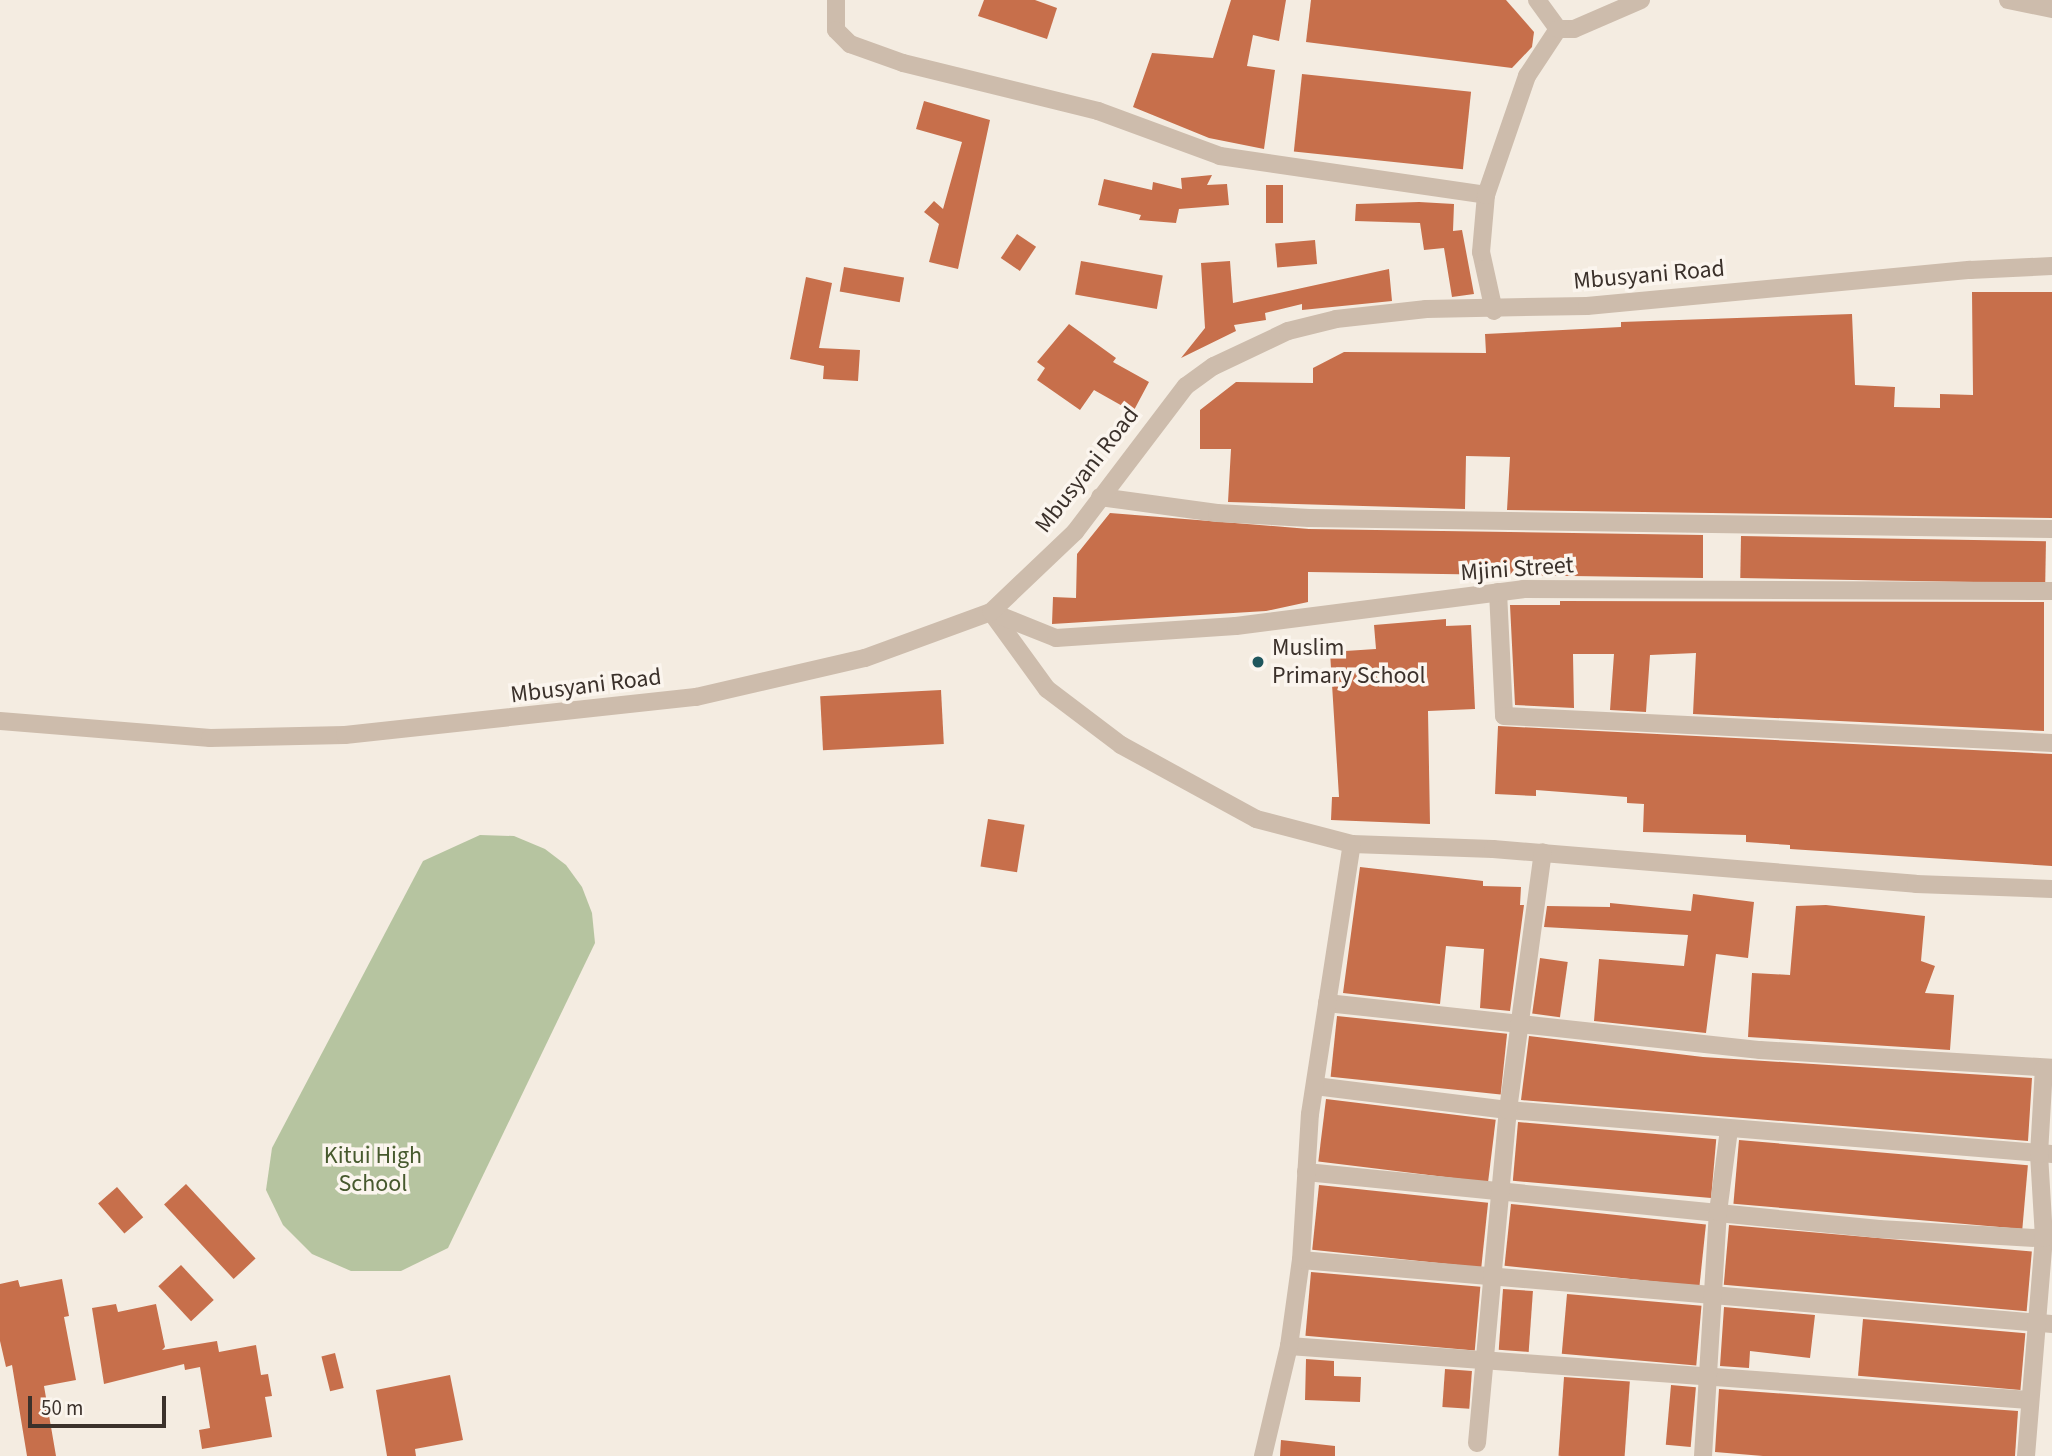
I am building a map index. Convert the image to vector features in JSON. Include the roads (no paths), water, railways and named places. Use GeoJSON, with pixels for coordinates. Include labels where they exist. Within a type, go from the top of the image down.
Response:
{"type":"FeatureCollection","features":[{"type":"Feature","properties":{"kind":"street"},"geometry":{"type":"LineString","coordinates":[[836,0],[836,30],[850,44],[903,62],[1098,111],[1220,156],[1486,195]]}},
{"type":"Feature","properties":{"kind":"street"},"geometry":{"type":"LineString","coordinates":[[1537,0],[1558,29]]}},
{"type":"Feature","properties":{"kind":"street"},"geometry":{"type":"LineString","coordinates":[[1558,29],[1574,29],[1641,0]]}},
{"type":"Feature","properties":{"kind":"street"},"geometry":{"type":"LineString","coordinates":[[2008,0],[2052,9]]}},
{"type":"Feature","properties":{"kind":"street"},"geometry":{"type":"LineString","coordinates":[[1494,311],[1481,252],[1486,195],[1527,76],[1558,29]]}},
{"type":"Feature","properties":{"kind":"street","name":"Mbusyani Road"},"geometry":{"type":"LineString","coordinates":[[0,721],[210,738],[345,735],[542,716],[696,697],[865,658],[991,612],[1075,532],[1186,386],[1237,354],[1288,331],[1336,319],[1426,309],[1494,311],[2052,266]]}},
{"type":"Feature","properties":{"kind":"street"},"geometry":{"type":"LineString","coordinates":[[1100,497],[1217,513],[1309,518],[2052,528]]}},
{"type":"Feature","properties":{"kind":"street","name":"Mjini Street"},"geometry":{"type":"LineString","coordinates":[[991,612],[1056,638],[1236,626],[1498,592],[2052,591]]}},
{"type":"Feature","properties":{"kind":"street"},"geometry":{"type":"LineString","coordinates":[[1498,592],[1504,716],[2052,743]]}},
{"type":"Feature","properties":{"kind":"street"},"geometry":{"type":"LineString","coordinates":[[991,612],[1048,689],[1121,745],[1256,819],[1352,844],[1543,852],[1903,883],[2052,890]]}},
{"type":"Feature","properties":{"kind":"street"},"geometry":{"type":"LineString","coordinates":[[1264,1456],[1289,1346],[1301,1260],[1315,1086],[1352,844]]}},
{"type":"Feature","properties":{"kind":"street"},"geometry":{"type":"LineString","coordinates":[[1477,1443],[1482,1361],[1508,1111],[1543,852]]}},
{"type":"Feature","properties":{"kind":"street"},"geometry":{"type":"LineString","coordinates":[[1327,1003],[1760,1050],[2048,1068],[2045,1154],[2048,1239],[2043,1323],[2029,1399],[2026,1456]]}},
{"type":"Feature","properties":{"kind":"street"},"geometry":{"type":"LineString","coordinates":[[1315,1086],[1508,1111],[2045,1154]]}},
{"type":"Feature","properties":{"kind":"street"},"geometry":{"type":"LineString","coordinates":[[1703,1456],[1718,1212],[1729,1130]]}},
{"type":"Feature","properties":{"kind":"street"},"geometry":{"type":"LineString","coordinates":[[1306,1172],[1501,1189],[1879,1229],[2048,1239]]}},
{"type":"Feature","properties":{"kind":"street"},"geometry":{"type":"LineString","coordinates":[[1301,1260],[2043,1323]]}},
{"type":"Feature","properties":{"kind":"street"},"geometry":{"type":"LineString","coordinates":[[1289,1346],[2029,1399]]}},
{"type":"Feature","properties":{"kind":"place","name":"Muslim Primary School"},"geometry":{"type":"Point","coordinates":[1258,662]}},
{"type":"Feature","properties":{"kind":"park label","name":"Kitui High School"},"geometry":{"type":"Point","coordinates":[373,1170]}}]}
